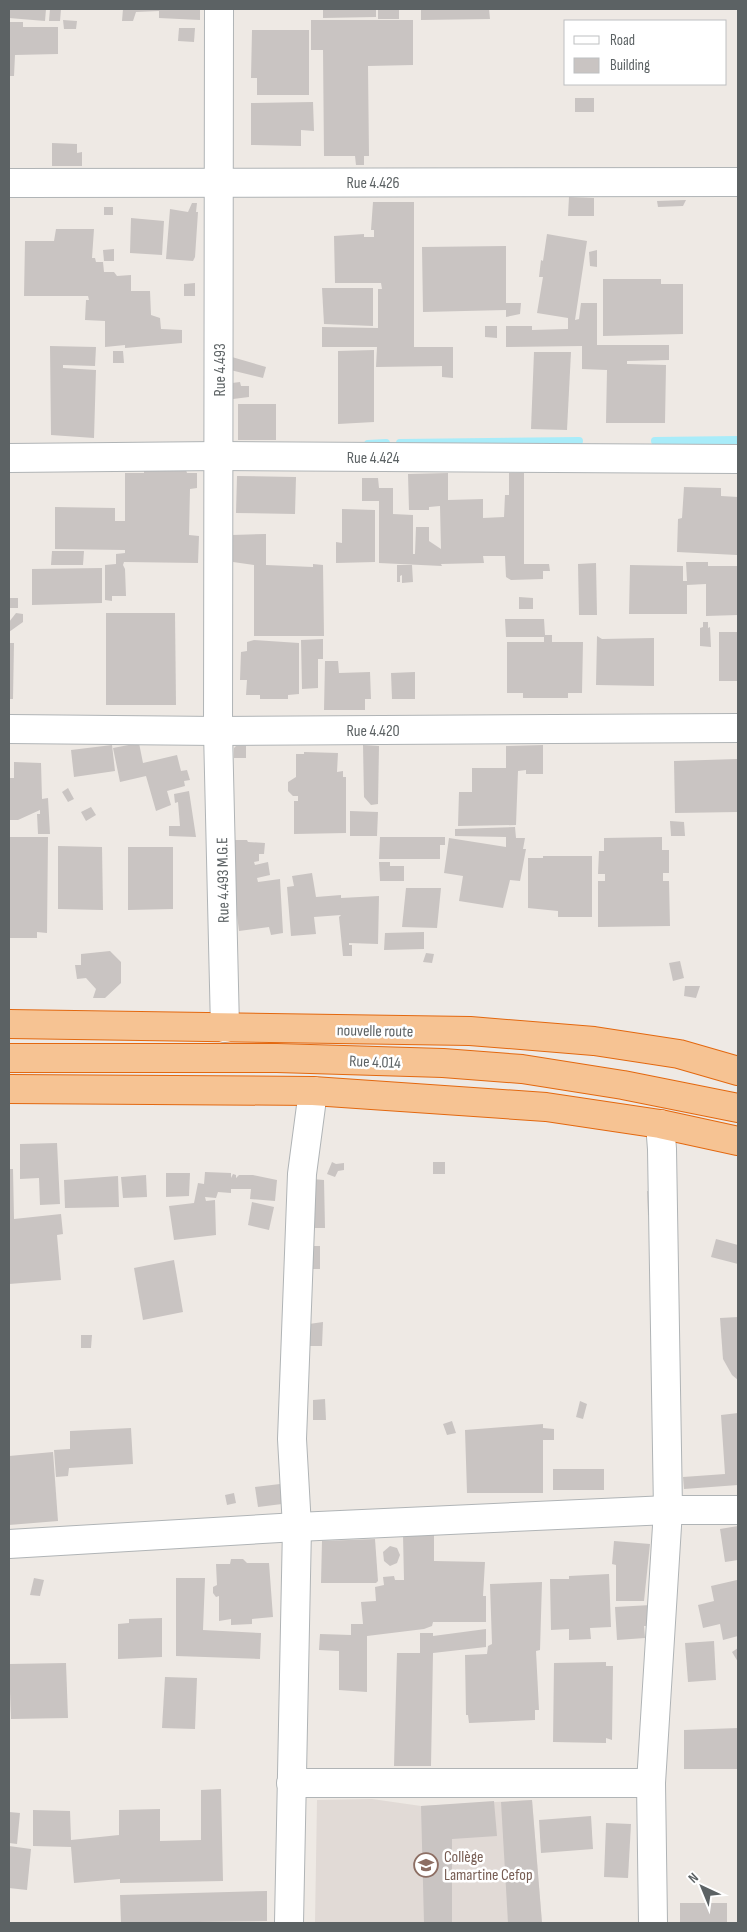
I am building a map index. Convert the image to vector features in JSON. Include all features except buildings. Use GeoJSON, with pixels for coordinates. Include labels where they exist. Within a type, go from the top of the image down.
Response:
{"type":"FeatureCollection","features":[{"type":"Feature","properties":{"kind":"highway","name":"nouvelle route"},"geometry":{"type":"LineString","coordinates":[[9,1024],[470,1031],[594,1041],[679,1054],[738,1071]]}},
{"type":"Feature","properties":{"kind":"highway","name":"Rue 4.014"},"geometry":{"type":"LineString","coordinates":[[9,1058],[277,1058],[443,1063],[522,1069],[623,1085],[738,1108]]}},
{"type":"Feature","properties":{"kind":"highway"},"geometry":{"type":"LineString","coordinates":[[9,1089],[313,1091],[546,1107],[660,1124],[738,1141]]}},
{"type":"Feature","properties":{"kind":"street","name":"Rue 4.493"},"geometry":{"type":"LineString","coordinates":[[218,731],[220,9]]}},
{"type":"Feature","properties":{"kind":"street","name":"Rue 4.426"},"geometry":{"type":"LineString","coordinates":[[9,183],[738,182]]}},
{"type":"Feature","properties":{"kind":"street","name":"Rue 4.424"},"geometry":{"type":"LineString","coordinates":[[9,458],[219,456],[738,458]]}},
{"type":"Feature","properties":{"kind":"street","name":"Rue 4.420"},"geometry":{"type":"LineString","coordinates":[[9,729],[218,731],[738,728]]}},
{"type":"Feature","properties":{"kind":"street","name":"Rue 4.493 M.G.E"},"geometry":{"type":"LineString","coordinates":[[218,731],[225,1028]]}},
{"type":"Feature","properties":{"kind":"street"},"geometry":{"type":"LineString","coordinates":[[289,1923],[297,1527],[292,1439],[302,1174],[313,1091]]}},
{"type":"Feature","properties":{"kind":"street"},"geometry":{"type":"LineString","coordinates":[[653,1923],[650,1783],[668,1510],[660,1124]]}},
{"type":"Feature","properties":{"kind":"street"},"geometry":{"type":"LineString","coordinates":[[9,1544],[297,1527],[668,1510],[738,1510]]}},
{"type":"Feature","properties":{"kind":"street"},"geometry":{"type":"LineString","coordinates":[[292,1783],[650,1783]]}},
{"type":"Feature","properties":{"kind":"shaded area","name":"Collège Lamartine Cefop"},"geometry":{"type":"Polygon","coordinates":[[[372,1799],[421,1806],[532,1800],[542,1923],[315,1923],[317,1800],[372,1799]]]}},
{"type":"Feature","properties":{"kind":"waterway"},"geometry":{"type":"LineString","coordinates":[[655,441],[738,440]]}},
{"type":"Feature","properties":{"kind":"waterway"},"geometry":{"type":"LineString","coordinates":[[400,443],[579,441]]}},
{"type":"Feature","properties":{"kind":"waterway"},"geometry":{"type":"LineString","coordinates":[[368,444],[386,443]]}},
{"type":"Feature","properties":{"kind":"place","name":"Collège Lamartine Cefop"},"geometry":{"type":"Point","coordinates":[426,1865]}}]}
